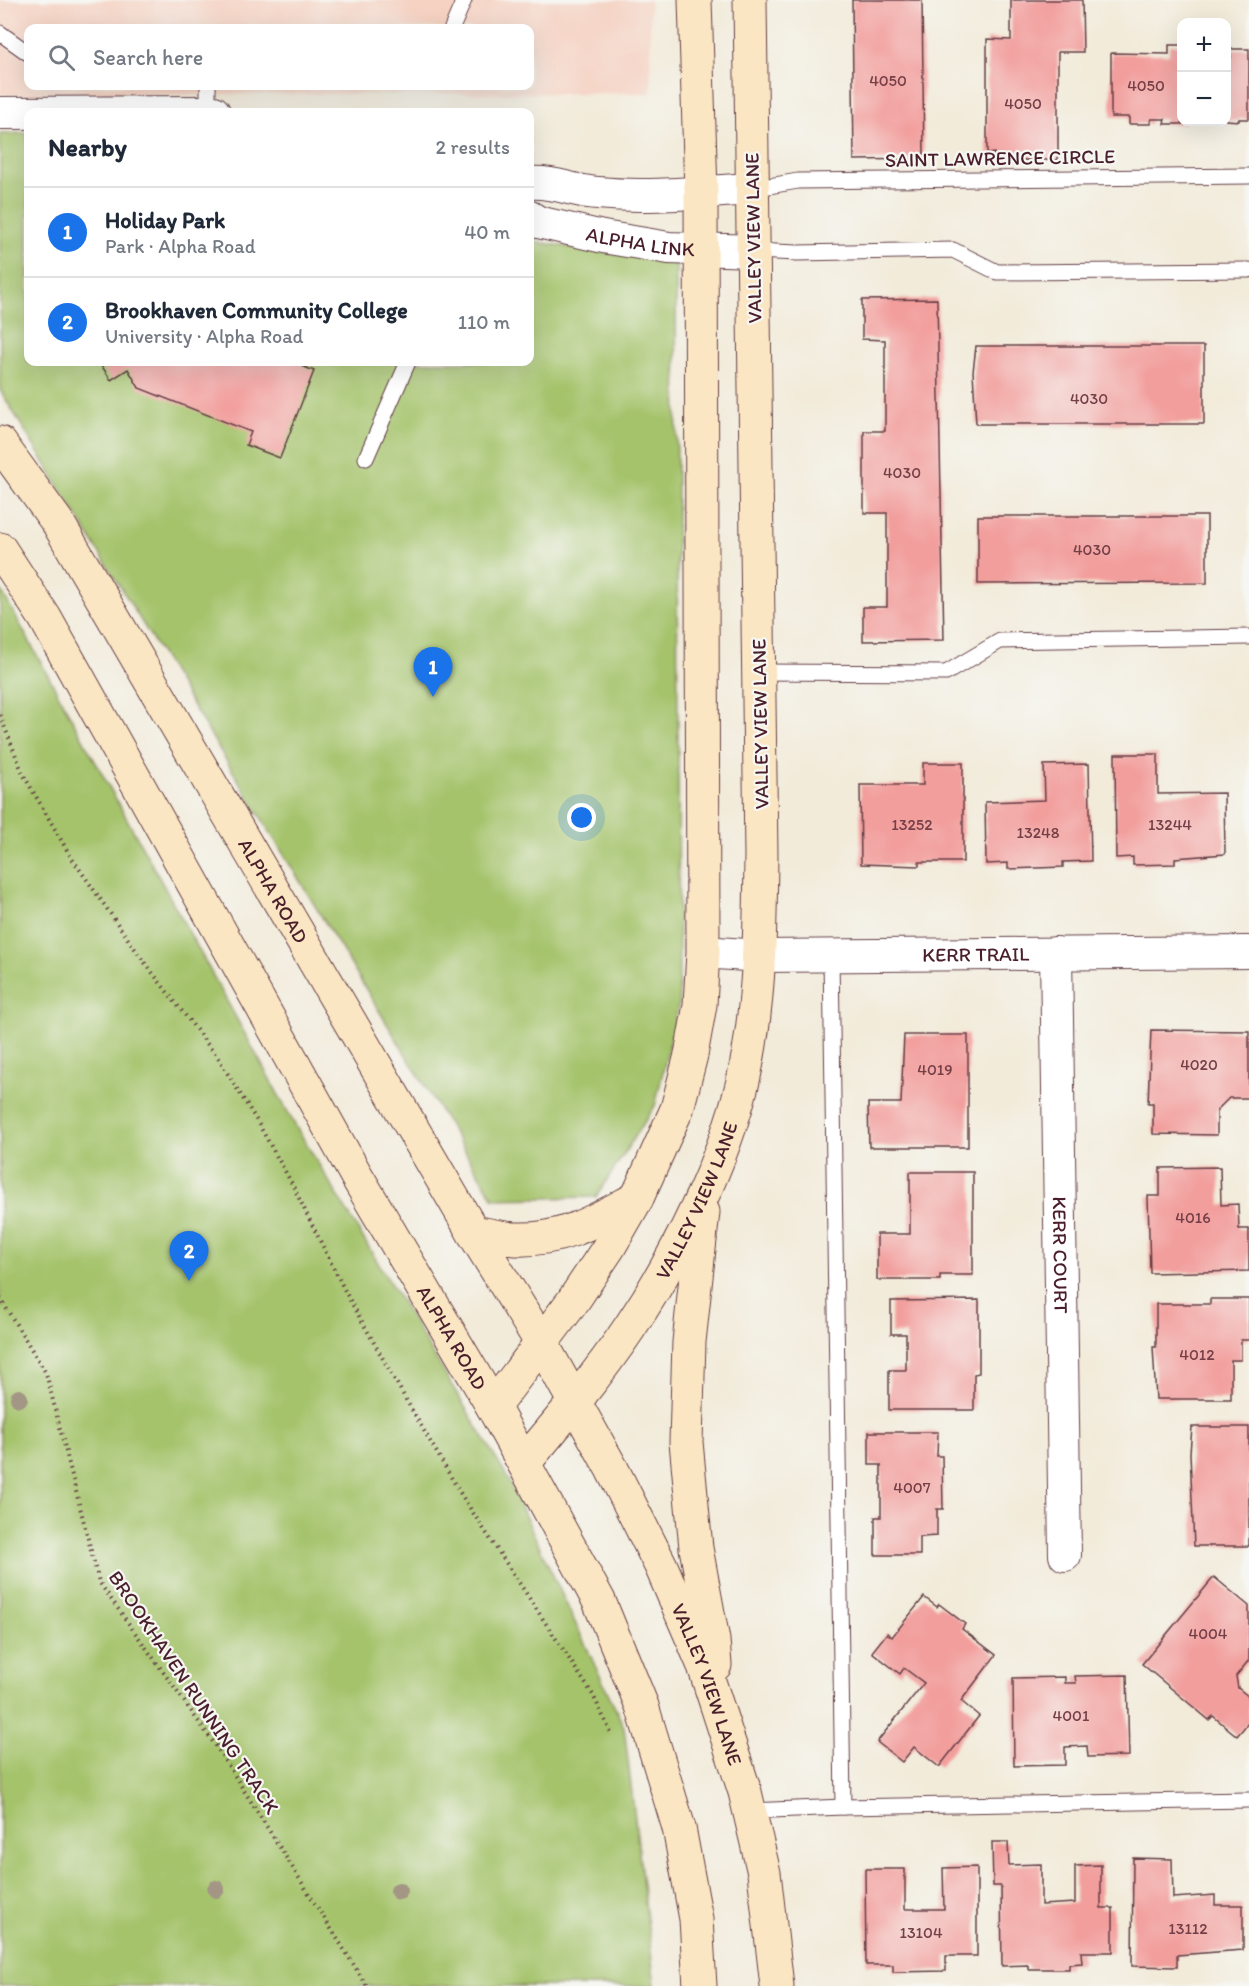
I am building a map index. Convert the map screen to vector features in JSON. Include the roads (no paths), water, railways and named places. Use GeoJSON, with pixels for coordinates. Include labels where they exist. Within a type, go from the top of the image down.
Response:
{"type":"FeatureCollection","features":[{"type":"Feature","properties":{"kind":"main road"},"geometry":{"type":"LineString","coordinates":[[695,0],[700,192],[703,952],[700,1005],[691,1055],[677,1109],[637,1198],[609,1247],[573,1302],[493,1407],[599,1601],[642,1706],[679,1828],[696,1920],[700,1986]]}},
{"type":"Feature","properties":{"kind":"main road","name":"VALLEY VIEW LANE"},"geometry":{"type":"LineString","coordinates":[[524,1463],[630,1328],[660,1278],[722,1150],[743,1081],[760,956],[759,672],[750,0]]}},
{"type":"Feature","properties":{"kind":"main road","name":"ALPHA ROAD"},"geometry":{"type":"LineString","coordinates":[[0,443],[64,533],[473,1232],[541,1342]]}},
{"type":"Feature","properties":{"kind":"main road","name":"ALPHA ROAD"},"geometry":{"type":"LineString","coordinates":[[0,549],[45,618],[356,1175],[493,1407]]}},
{"type":"Feature","properties":{"kind":"main road"},"geometry":{"type":"LineString","coordinates":[[708,1180],[700,1228],[689,1342],[686,1442],[696,1548],[713,1640],[720,1717]]}},
{"type":"Feature","properties":{"kind":"main road"},"geometry":{"type":"LineString","coordinates":[[473,1232],[513,1239],[543,1238],[578,1230],[637,1198]]}},
{"type":"Feature","properties":{"kind":"main road","name":"VALLEY VIEW LANE"},"geometry":{"type":"LineString","coordinates":[[541,1342],[612,1469],[661,1566],[704,1666],[744,1791],[764,1873],[777,1986]]}},
{"type":"Feature","properties":{"kind":"street"},"geometry":{"type":"LineString","coordinates":[[0,113],[24,113]]}},
{"type":"Feature","properties":{"kind":"street","name":"ALPHA LINK"},"geometry":{"type":"LineString","coordinates":[[534,183],[542,182],[597,193],[669,194],[752,189]]}},
{"type":"Feature","properties":{"kind":"street","name":"ALPHA LINK"},"geometry":{"type":"LineString","coordinates":[[534,220],[603,237],[669,248],[753,251]]}},
{"type":"Feature","properties":{"kind":"street","name":"KERR TRAIL"},"geometry":{"type":"LineString","coordinates":[[703,952],[760,956],[1249,952]]}},
{"type":"Feature","properties":{"kind":"street","name":"KERR COURT"},"geometry":{"type":"LineString","coordinates":[[1056,953],[1065,1555]]}},
{"type":"Feature","properties":{"kind":"lane"},"geometry":{"type":"LineString","coordinates":[[454,24],[464,0]]}},
{"type":"Feature","properties":{"kind":"lane"},"geometry":{"type":"LineString","coordinates":[[0,33],[24,50]]}},
{"type":"Feature","properties":{"kind":"lane"},"geometry":{"type":"LineString","coordinates":[[208,90],[208,108]]}},
{"type":"Feature","properties":{"kind":"lane","name":"SAINT LAWRENCE CIRCLE"},"geometry":{"type":"LineString","coordinates":[[752,189],[798,181],[1249,176]]}},
{"type":"Feature","properties":{"kind":"lane"},"geometry":{"type":"LineString","coordinates":[[753,251],[797,253],[953,250],[997,273],[1249,270]]}},
{"type":"Feature","properties":{"kind":"lane"},"geometry":{"type":"LineString","coordinates":[[366,458],[406,366]]}},
{"type":"Feature","properties":{"kind":"lane"},"geometry":{"type":"LineString","coordinates":[[759,672],[946,673],[1000,641],[1249,637]]}},
{"type":"Feature","properties":{"kind":"lane"},"geometry":{"type":"LineString","coordinates":[[831,955],[843,1807]]}},
{"type":"Feature","properties":{"kind":"lane"},"geometry":{"type":"LineString","coordinates":[[749,1811],[843,1807],[1249,1800]]}},
{"type":"Feature","properties":{"kind":"place","name":"Holiday Park"},"geometry":{"type":"Point","coordinates":[433,697]}},
{"type":"Feature","properties":{"kind":"place","name":"Brookhaven Community College"},"geometry":{"type":"Point","coordinates":[189,1281]}}]}
